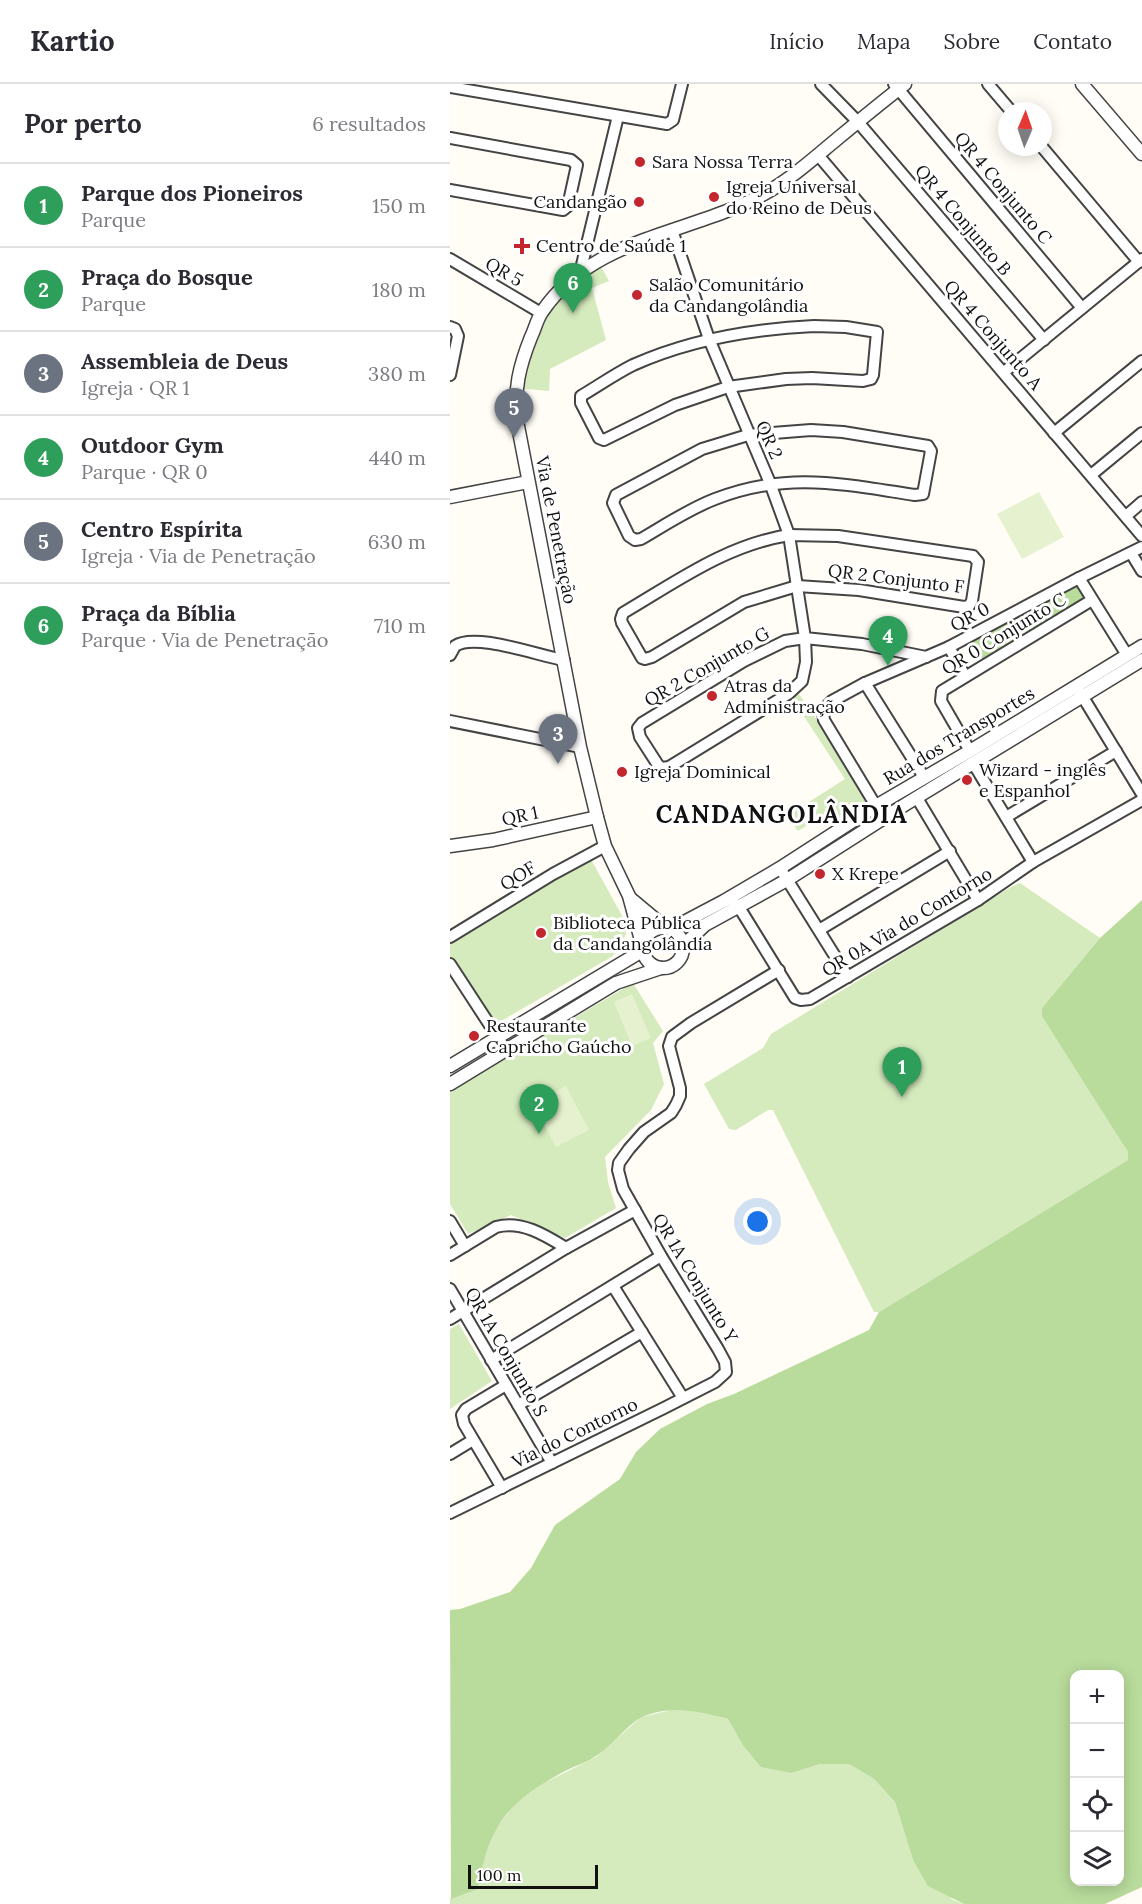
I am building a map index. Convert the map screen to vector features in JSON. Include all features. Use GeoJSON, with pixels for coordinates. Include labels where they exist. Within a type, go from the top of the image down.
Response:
{"type":"FeatureCollection","features":[{"type":"Feature","properties":{"kind":"street"},"geometry":{"type":"LineString","coordinates":[[450,87],[666,124],[671,122],[682,84]]}},
{"type":"Feature","properties":{"kind":"street","name":"QR 4 Conjunto B"},"geometry":{"type":"LineString","coordinates":[[821,84],[858,122],[1044,340]]}},
{"type":"Feature","properties":{"kind":"street"},"geometry":{"type":"LineString","coordinates":[[988,84],[1003,102]]}},
{"type":"Feature","properties":{"kind":"street"},"geometry":{"type":"LineString","coordinates":[[1082,84],[1142,154]]}},
{"type":"Feature","properties":{"kind":"street","name":"Via de Penetração"},"geometry":{"type":"LineString","coordinates":[[642,947],[629,896],[605,846],[580,747],[517,421],[516,385],[520,367],[541,313],[580,273],[604,257],[736,208],[766,193],[789,179],[899,86]]}},
{"type":"Feature","properties":{"kind":"street","name":"QR 4 Conjunto C"},"geometry":{"type":"LineString","coordinates":[[899,86],[1082,308]]}},
{"type":"Feature","properties":{"kind":"street"},"geometry":{"type":"LineString","coordinates":[[580,273],[618,116]]}},
{"type":"Feature","properties":{"kind":"street"},"geometry":{"type":"LineString","coordinates":[[450,138],[571,160],[577,165],[568,206],[563,210],[450,190]]}},
{"type":"Feature","properties":{"kind":"street","name":"QR 4 Conjunto A"},"geometry":{"type":"LineString","coordinates":[[818,155],[1142,536]]}},
{"type":"Feature","properties":{"kind":"street"},"geometry":{"type":"LineString","coordinates":[[1004,372],[1141,261],[1050,156]]}},
{"type":"Feature","properties":{"kind":"street","name":"QR 2"},"geometry":{"type":"LineString","coordinates":[[672,230],[709,339],[770,483],[789,535],[805,638],[806,670]]}},
{"type":"Feature","properties":{"kind":"street","name":"QR 5"},"geometry":{"type":"LineString","coordinates":[[450,259],[541,313]]}},
{"type":"Feature","properties":{"kind":"street"},"geometry":{"type":"LineString","coordinates":[[814,326],[872,330],[878,335],[873,375],[867,381],[786,379],[728,387],[675,405],[604,440],[599,438],[581,403],[581,396],[633,365],[673,349],[709,339],[764,329],[814,326]]}},
{"type":"Feature","properties":{"kind":"street"},"geometry":{"type":"LineString","coordinates":[[450,327],[455,329],[458,336],[450,375]]}},
{"type":"Feature","properties":{"kind":"street"},"geometry":{"type":"LineString","coordinates":[[1054,433],[1142,360]]}},
{"type":"Feature","properties":{"kind":"street"},"geometry":{"type":"LineString","coordinates":[[811,430],[843,432],[924,444],[931,449],[925,490],[920,495],[827,482],[770,483],[710,501],[641,539],[635,540],[629,536],[613,503],[616,495],[688,455],[748,435],[811,430]]}},
{"type":"Feature","properties":{"kind":"street"},"geometry":{"type":"LineString","coordinates":[[1091,475],[1142,433]]}},
{"type":"Feature","properties":{"kind":"street"},"geometry":{"type":"LineString","coordinates":[[450,497],[528,482]]}},
{"type":"Feature","properties":{"kind":"street"},"geometry":{"type":"LineString","coordinates":[[1126,516],[1142,502]]}},
{"type":"Feature","properties":{"kind":"street"},"geometry":{"type":"LineString","coordinates":[[789,535],[756,541],[716,558],[623,613],[621,619],[642,658],[648,659],[744,602],[797,586]]}},
{"type":"Feature","properties":{"kind":"street","name":"QR 2 Conjunto F"},"geometry":{"type":"LineString","coordinates":[[789,535],[838,536],[973,556],[978,560],[972,601],[967,607],[859,590],[797,586]]}},
{"type":"Feature","properties":{"kind":"street","name":"QR 0"},"geometry":{"type":"LineString","coordinates":[[876,806],[824,720],[823,712],[832,701],[865,683],[949,647],[1142,547]]}},
{"type":"Feature","properties":{"kind":"street"},"geometry":{"type":"LineString","coordinates":[[1131,553],[1142,571]]}},
{"type":"Feature","properties":{"kind":"street"},"geometry":{"type":"LineString","coordinates":[[1079,578],[1127,655]]}},
{"type":"Feature","properties":{"kind":"street","name":"QR 0 Conjunto C"},"geometry":{"type":"LineString","coordinates":[[971,757],[941,701],[942,691],[1092,600]]}},
{"type":"Feature","properties":{"kind":"street"},"geometry":{"type":"LineString","coordinates":[[805,638],[862,644],[926,657]]}},
{"type":"Feature","properties":{"kind":"street","name":"QR 2 Conjunto G"},"geometry":{"type":"LineString","coordinates":[[805,638],[776,644],[744,661],[642,723],[638,728],[640,737],[658,765],[665,769],[788,694],[798,686],[806,670]]}},
{"type":"Feature","properties":{"kind":"street"},"geometry":{"type":"LineString","coordinates":[[450,655],[460,642],[469,641],[495,644],[564,660]]}},
{"type":"Feature","properties":{"kind":"street","name":"Rua dos Transportes"},"geometry":{"type":"LineString","coordinates":[[1080,692],[1142,646]]}},
{"type":"Feature","properties":{"kind":"street"},"geometry":{"type":"LineString","coordinates":[[949,647],[965,676]]}},
{"type":"Feature","properties":{"kind":"street","name":"Rua dos Transportes"},"geometry":{"type":"LineString","coordinates":[[668,928],[788,880],[917,798],[971,757],[1080,692],[1142,660]]}},
{"type":"Feature","properties":{"kind":"street"},"geometry":{"type":"LineString","coordinates":[[865,683],[924,777]]}},
{"type":"Feature","properties":{"kind":"street"},"geometry":{"type":"LineString","coordinates":[[1080,692],[1142,794]]}},
{"type":"Feature","properties":{"kind":"street"},"geometry":{"type":"LineString","coordinates":[[450,721],[580,747]]}},
{"type":"Feature","properties":{"kind":"street"},"geometry":{"type":"LineString","coordinates":[[1006,817],[1116,751]]}},
{"type":"Feature","properties":{"kind":"street"},"geometry":{"type":"LineString","coordinates":[[971,757],[1033,862]]}},
{"type":"Feature","properties":{"kind":"street","name":"Rua dos Transportes"},"geometry":{"type":"LineString","coordinates":[[683,950],[688,941],[701,929],[780,868],[924,777],[971,757]]}},
{"type":"Feature","properties":{"kind":"street"},"geometry":{"type":"LineString","coordinates":[[897,794],[904,805]]}},
{"type":"Feature","properties":{"kind":"street"},"geometry":{"type":"LineString","coordinates":[[917,798],[978,900]]}},
{"type":"Feature","properties":{"kind":"street","name":"QR 0A Via do Contorno"},"geometry":{"type":"LineString","coordinates":[[779,970],[795,998],[810,999],[978,900],[1033,862],[1142,800]]}},
{"type":"Feature","properties":{"kind":"street","name":"QR 1"},"geometry":{"type":"LineString","coordinates":[[450,846],[493,840],[597,817]]}},
{"type":"Feature","properties":{"kind":"street","name":"QOF"},"geometry":{"type":"LineString","coordinates":[[450,937],[553,874],[605,846]]}},
{"type":"Feature","properties":{"kind":"street"},"geometry":{"type":"LineString","coordinates":[[819,930],[950,851]]}},
{"type":"Feature","properties":{"kind":"street"},"geometry":{"type":"LineString","coordinates":[[780,868],[848,977]]}},
{"type":"Feature","properties":{"kind":"street","name":"Via de Penetração"},"geometry":{"type":"LineString","coordinates":[[629,896],[668,928]]}},
{"type":"Feature","properties":{"kind":"street"},"geometry":{"type":"LineString","coordinates":[[734,902],[779,970]]}},
{"type":"Feature","properties":{"kind":"street"},"geometry":{"type":"LineString","coordinates":[[450,1066],[642,947],[651,931],[668,928],[680,938],[683,950],[676,964],[616,983],[450,1084]]}},
{"type":"Feature","properties":{"kind":"street"},"geometry":{"type":"LineString","coordinates":[[642,947],[645,959],[661,968]]}},
{"type":"Feature","properties":{"kind":"street"},"geometry":{"type":"LineString","coordinates":[[450,964],[506,1050]]}},
{"type":"Feature","properties":{"kind":"street","name":"QR 1A Conjunto Y"},"geometry":{"type":"LineString","coordinates":[[715,1382],[726,1372],[723,1357],[623,1189],[618,1177],[619,1163],[644,1132],[671,1113],[680,1096],[678,1078],[669,1046],[672,1037],[779,970]]}},
{"type":"Feature","properties":{"kind":"street"},"geometry":{"type":"LineString","coordinates":[[450,1319],[566,1248],[635,1210]]}},
{"type":"Feature","properties":{"kind":"street"},"geometry":{"type":"LineString","coordinates":[[450,1221],[465,1246]]}},
{"type":"Feature","properties":{"kind":"street"},"geometry":{"type":"LineString","coordinates":[[450,1256],[496,1227],[513,1225],[525,1227],[566,1248]]}},
{"type":"Feature","properties":{"kind":"street"},"geometry":{"type":"LineString","coordinates":[[491,1360],[661,1256]]}},
{"type":"Feature","properties":{"kind":"street"},"geometry":{"type":"LineString","coordinates":[[613,1286],[683,1398]]}},
{"type":"Feature","properties":{"kind":"street","name":"QR 1A Conjunto S"},"geometry":{"type":"LineString","coordinates":[[450,1290],[552,1463]]}},
{"type":"Feature","properties":{"kind":"street"},"geometry":{"type":"LineString","coordinates":[[518,1406],[642,1332]]}},
{"type":"Feature","properties":{"kind":"street","name":"Via do Contorno"},"geometry":{"type":"LineString","coordinates":[[450,1513],[715,1382]]}},
{"type":"Feature","properties":{"kind":"street"},"geometry":{"type":"LineString","coordinates":[[502,1488],[464,1424],[463,1413],[506,1385]]}},
{"type":"Feature","properties":{"kind":"street"},"geometry":{"type":"LineString","coordinates":[[450,1454],[473,1440]]}},
{"type":"Feature","properties":{"kind":"green space"},"geometry":{"type":"Polygon","coordinates":[[[599,263],[609,281],[592,288],[606,340],[550,369],[549,391],[517,388],[534,332],[560,294],[599,263]]]}},
{"type":"Feature","properties":{"kind":"green space"},"geometry":{"type":"Polygon","coordinates":[[[1039,492],[1064,537],[1022,559],[997,514],[1039,492]]]}},
{"type":"Feature","properties":{"kind":"green space"},"geometry":{"type":"Polygon","coordinates":[[[1076,582],[1086,598],[984,662],[972,641],[1076,582]]]}},
{"type":"Feature","properties":{"kind":"green space"},"geometry":{"type":"Polygon","coordinates":[[[799,694],[867,796],[864,808],[833,827],[824,815],[798,831],[787,816],[845,779],[792,698],[799,694]]]}},
{"type":"Feature","properties":{"kind":"green space"},"geometry":{"type":"Polygon","coordinates":[[[588,854],[625,921],[626,934],[613,956],[489,1028],[450,968],[450,940],[588,854]]]}},
{"type":"Feature","properties":{"kind":"green space"},"geometry":{"type":"Polygon","coordinates":[[[1020,883],[1100,938],[1042,1008],[1128,1152],[1128,1160],[879,1312],[874,1312],[773,1110],[768,1110],[736,1130],[729,1129],[704,1084],[763,1048],[771,1034],[1020,883]]]}},
{"type":"Feature","properties":{"kind":"green space"},"geometry":{"type":"Polygon","coordinates":[[[1142,900],[1142,1887],[1105,1904],[964,1904],[928,1886],[913,1860],[895,1802],[874,1779],[849,1764],[820,1764],[792,1773],[761,1767],[742,1744],[728,1719],[685,1710],[674,1710],[642,1717],[596,1756],[530,1792],[505,1816],[496,1831],[488,1847],[478,1889],[451,1899],[450,1610],[460,1609],[510,1592],[531,1568],[555,1525],[620,1479],[636,1452],[660,1429],[707,1404],[734,1394],[869,1330],[879,1312],[1128,1160],[1128,1152],[1042,1016],[1042,1008],[1100,938],[1142,900]]]}},
{"type":"Feature","properties":{"kind":"green space"},"geometry":{"type":"Polygon","coordinates":[[[633,983],[663,1031],[653,1043],[664,1084],[651,1110],[605,1157],[608,1182],[616,1208],[565,1238],[511,1215],[468,1234],[450,1204],[450,1091],[633,983]]]}},
{"type":"Feature","properties":{"kind":"green space"},"geometry":{"type":"Polygon","coordinates":[[[632,994],[651,1038],[632,1046],[614,1002],[632,994]]]}},
{"type":"Feature","properties":{"kind":"green space"},"geometry":{"type":"Polygon","coordinates":[[[566,1086],[589,1130],[556,1147],[533,1103],[566,1086]]]}},
{"type":"Feature","properties":{"kind":"green space"},"geometry":{"type":"Polygon","coordinates":[[[459,1324],[492,1381],[450,1409],[450,1329],[459,1324]]]}},
{"type":"Feature","properties":{"kind":"green space"},"geometry":{"type":"Polygon","coordinates":[[[671,1710],[700,1711],[728,1719],[742,1744],[792,1773],[820,1764],[849,1764],[874,1779],[895,1802],[913,1860],[953,1900],[964,1904],[450,1904],[450,1898],[478,1889],[483,1860],[495,1830],[514,1805],[540,1785],[596,1757],[641,1717],[671,1710]]]}},
{"type":"Feature","properties":{"kind":"place","name":"Sara Nossa Terra"},"geometry":{"type":"Point","coordinates":[640,162]}},
{"type":"Feature","properties":{"kind":"place","name":"Igreja Universal do Reino de Deus"},"geometry":{"type":"Point","coordinates":[714,197]}},
{"type":"Feature","properties":{"kind":"place","name":"Candangão"},"geometry":{"type":"Point","coordinates":[639,202]}},
{"type":"Feature","properties":{"kind":"place","name":"Centro de Saúde 1"},"geometry":{"type":"Point","coordinates":[522,246]}},
{"type":"Feature","properties":{"kind":"place","name":"Salão Comunitário da Candangolândia"},"geometry":{"type":"Point","coordinates":[637,295]}},
{"type":"Feature","properties":{"kind":"place","name":"Praça da Bíblia"},"geometry":{"type":"Point","coordinates":[573,313]}},
{"type":"Feature","properties":{"kind":"place","name":"Centro Espírita"},"geometry":{"type":"Point","coordinates":[514,438]}},
{"type":"Feature","properties":{"kind":"place","name":"Outdoor Gym"},"geometry":{"type":"Point","coordinates":[888,666]}},
{"type":"Feature","properties":{"kind":"place","name":"Atras da Administração"},"geometry":{"type":"Point","coordinates":[712,696]}},
{"type":"Feature","properties":{"kind":"place","name":"Assembleia de Deus"},"geometry":{"type":"Point","coordinates":[558,764]}},
{"type":"Feature","properties":{"kind":"place","name":"Igreja Dominical"},"geometry":{"type":"Point","coordinates":[622,772]}},
{"type":"Feature","properties":{"kind":"place","name":"Wizard - inglês e Espanhol"},"geometry":{"type":"Point","coordinates":[967,780]}},
{"type":"Feature","properties":{"kind":"place","name":"X Krepe"},"geometry":{"type":"Point","coordinates":[820,874]}},
{"type":"Feature","properties":{"kind":"place","name":"Biblioteca Pública da Candangolândia"},"geometry":{"type":"Point","coordinates":[541,933]}},
{"type":"Feature","properties":{"kind":"place","name":"Restaurante Capricho Gaúcho"},"geometry":{"type":"Point","coordinates":[474,1036]}},
{"type":"Feature","properties":{"kind":"place","name":"Parque dos Pioneiros"},"geometry":{"type":"Point","coordinates":[902,1097]}},
{"type":"Feature","properties":{"kind":"place","name":"Praça do Bosque"},"geometry":{"type":"Point","coordinates":[539,1134]}},
{"type":"Feature","properties":{"kind":"district","name":"CANDANGOLÂNDIA"},"geometry":{"type":"Point","coordinates":[782,815]}}]}
